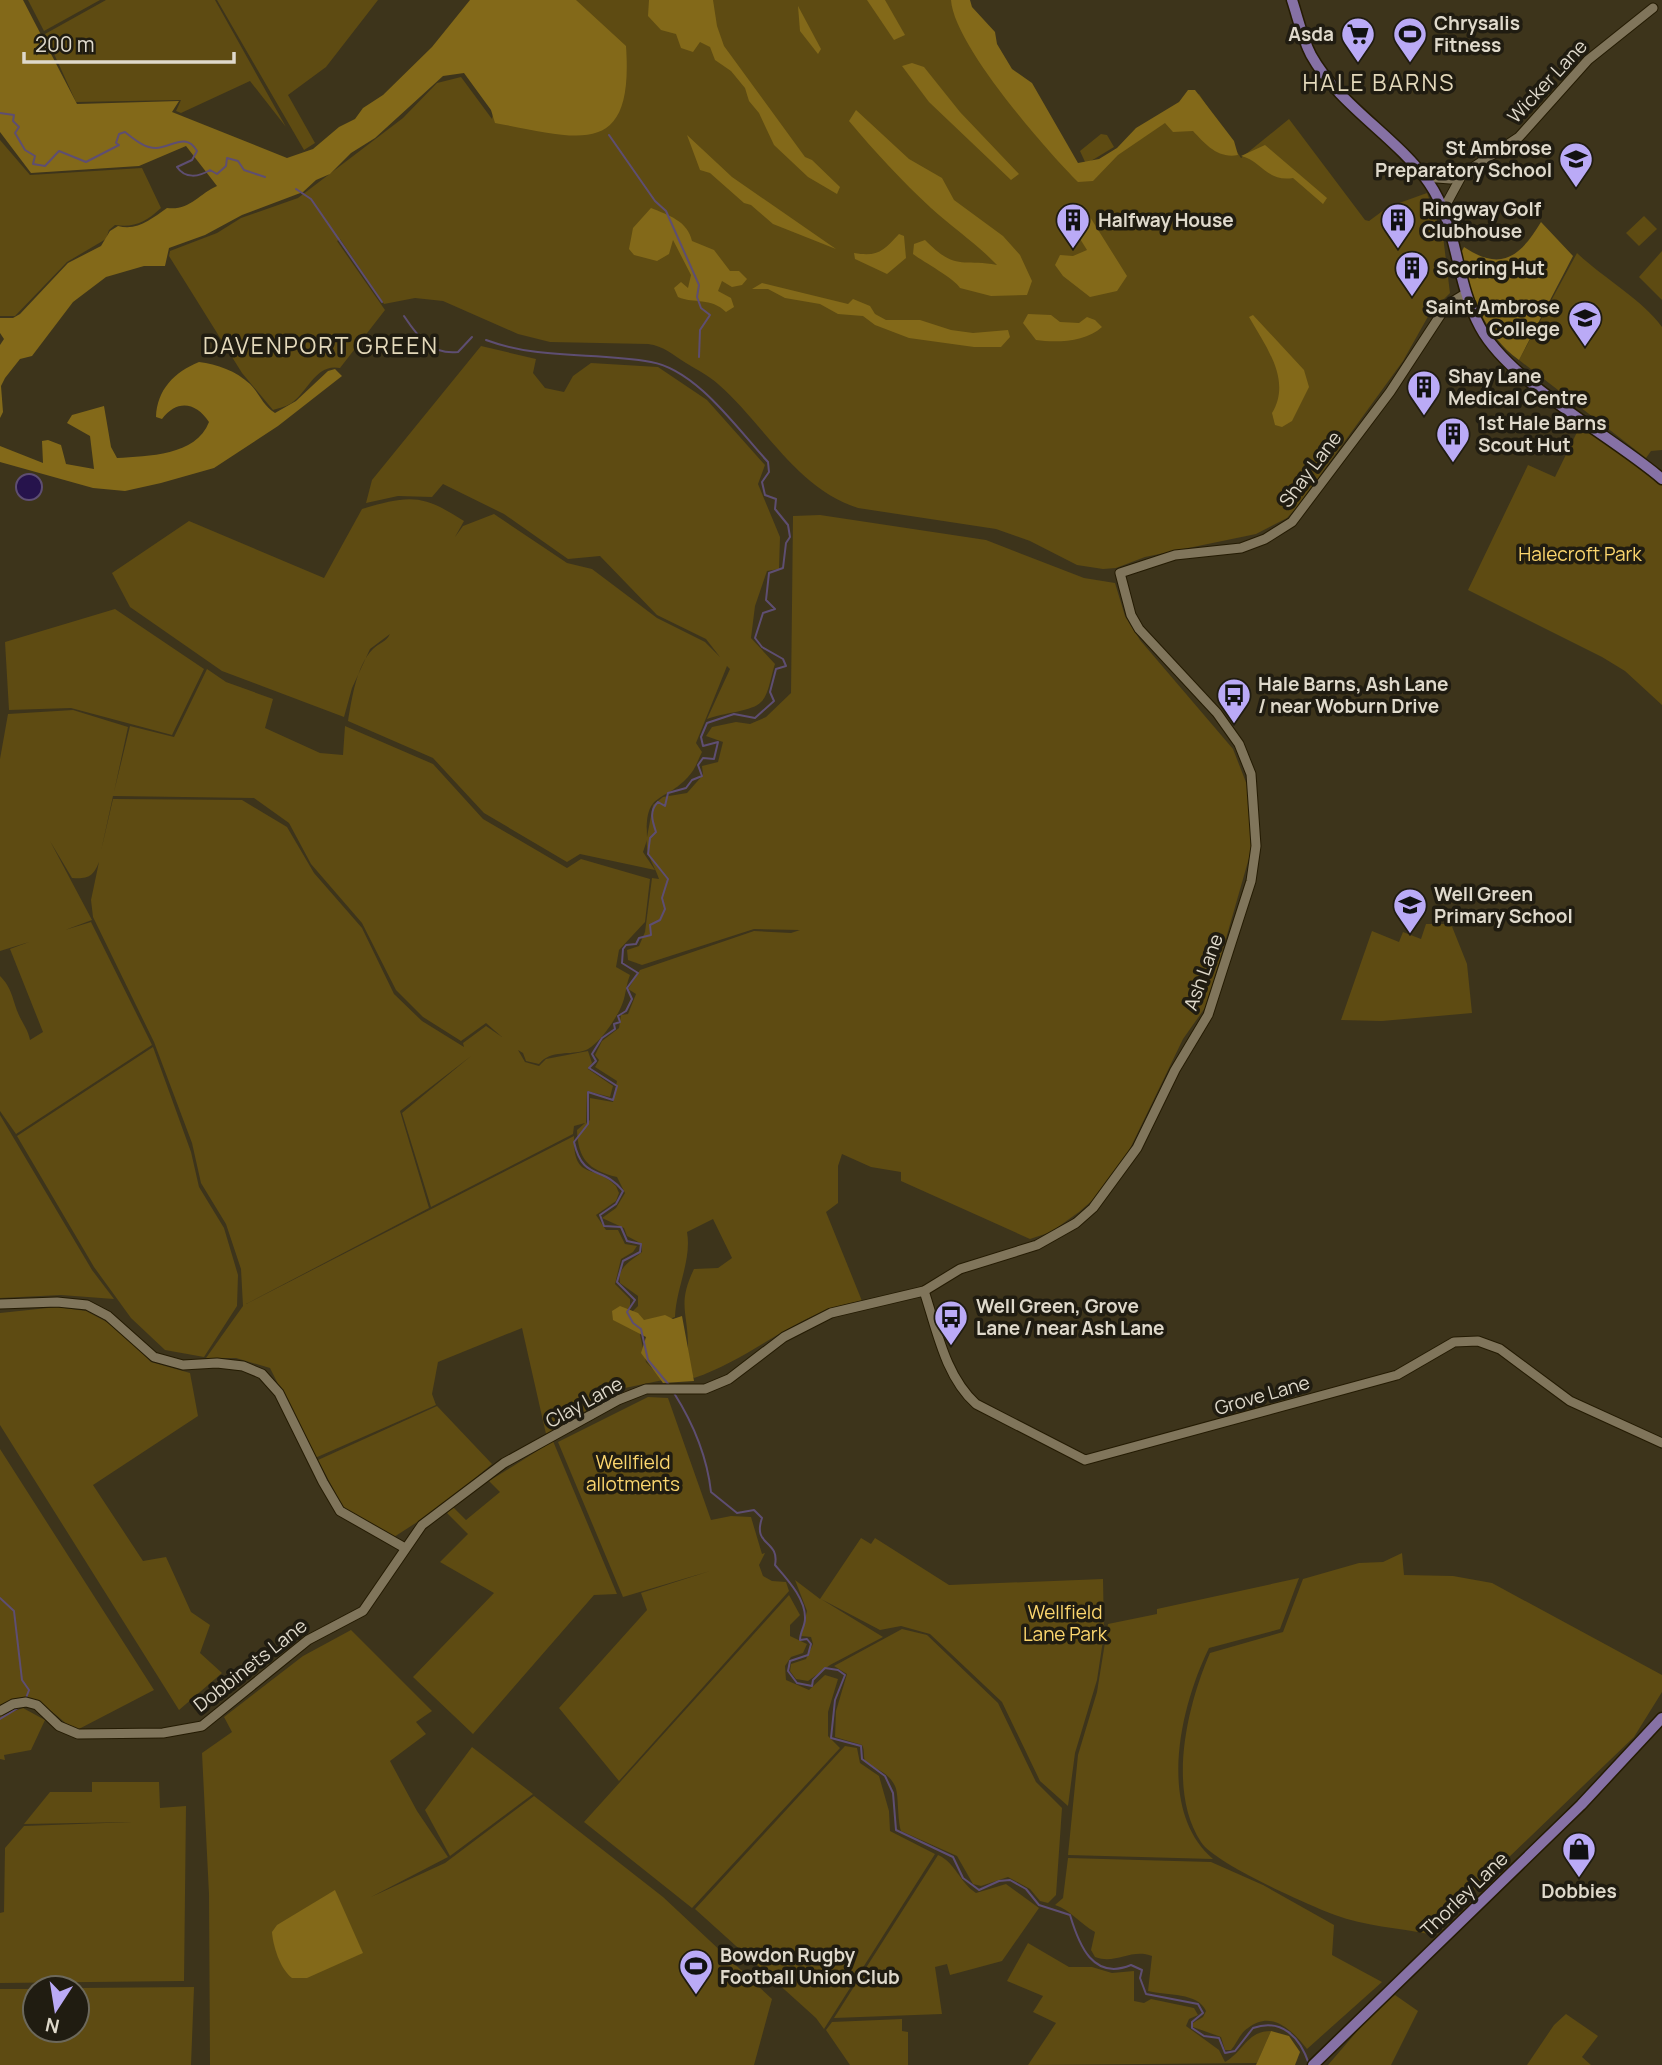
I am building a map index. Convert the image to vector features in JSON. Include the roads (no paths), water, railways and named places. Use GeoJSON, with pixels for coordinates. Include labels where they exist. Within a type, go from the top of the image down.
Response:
{"type":"FeatureCollection","features":[{"type":"Feature","properties":{"kind":"main road"},"geometry":{"type":"LineString","coordinates":[[1292,0],[1303,38],[1330,83],[1410,159],[1424,177],[1443,210],[1465,295],[1481,329],[1502,357],[1662,479]]}},
{"type":"Feature","properties":{"kind":"main road","name":"Thorley Lane"},"geometry":{"type":"LineString","coordinates":[[1313,2065],[1581,1805],[1662,1718]]}},
{"type":"Feature","properties":{"kind":"street","name":"Wicker Lane"},"geometry":{"type":"LineString","coordinates":[[1424,177],[1450,179],[1463,174],[1519,137],[1588,60],[1656,6]]}},
{"type":"Feature","properties":{"kind":"street","name":"Wicker Lane"},"geometry":{"type":"LineString","coordinates":[[1443,210],[1455,183],[1463,174]]}},
{"type":"Feature","properties":{"kind":"street","name":"Shay Lane"},"geometry":{"type":"LineString","coordinates":[[1120,573],[1175,555],[1241,548],[1265,539],[1292,522],[1390,392],[1447,305],[1465,295]]}},
{"type":"Feature","properties":{"kind":"street","name":"Ash Lane"},"geometry":{"type":"LineString","coordinates":[[924,1291],[960,1269],[1037,1245],[1060,1233],[1093,1208],[1120,1175],[1208,1015],[1251,881],[1256,820],[1247,762],[1239,744],[1217,713],[1139,629],[1131,615],[1120,573]]}},
{"type":"Feature","properties":{"kind":"street","name":"Clay Lane"},"geometry":{"type":"LineString","coordinates":[[350,1619],[372,1601],[405,1548],[434,1514],[504,1463],[618,1400],[646,1389],[705,1389],[729,1380],[784,1337],[831,1313],[924,1291]]}},
{"type":"Feature","properties":{"kind":"street","name":"Grove Lane"},"geometry":{"type":"LineString","coordinates":[[924,1291],[961,1391],[976,1404],[1085,1460],[1396,1375],[1426,1360],[1443,1346],[1466,1340],[1500,1349],[1570,1401],[1662,1443]]}},
{"type":"Feature","properties":{"kind":"street"},"geometry":{"type":"LineString","coordinates":[[0,1304],[57,1301],[87,1305],[108,1316],[154,1357],[183,1365],[217,1363],[243,1366],[262,1374],[279,1393],[340,1511],[405,1548]]}},
{"type":"Feature","properties":{"kind":"street","name":"Dobbinets Lane"},"geometry":{"type":"LineString","coordinates":[[0,1711],[13,1704],[26,1702],[37,1705],[59,1726],[78,1734],[194,1729],[308,1640],[350,1619]]}},
{"type":"Feature","properties":{"kind":"waterway"},"geometry":{"type":"LineString","coordinates":[[0,113],[14,115],[13,121],[19,127],[15,133],[25,150],[35,156],[33,164],[45,166],[59,151],[86,162],[119,145],[116,143],[119,134],[125,132],[139,143],[152,148],[183,141],[193,145],[197,151],[192,160],[177,167],[184,174],[197,175],[210,170],[217,174],[226,166],[227,158],[238,161],[244,170],[265,177]]}},
{"type":"Feature","properties":{"kind":"waterway"},"geometry":{"type":"LineString","coordinates":[[609,135],[655,201],[666,211],[699,285],[697,297],[701,308],[710,315],[700,330],[699,357]]}},
{"type":"Feature","properties":{"kind":"waterway"},"geometry":{"type":"LineString","coordinates":[[296,189],[311,199],[382,302]]}},
{"type":"Feature","properties":{"kind":"waterway"},"geometry":{"type":"LineString","coordinates":[[404,316],[426,343],[440,351],[458,352],[472,337]]}},
{"type":"Feature","properties":{"kind":"waterway"},"geometry":{"type":"LineString","coordinates":[[486,340],[547,353],[630,359],[668,367],[716,403],[768,462],[769,472],[762,482],[765,495],[776,499],[775,509],[788,525],[790,537],[786,543],[783,568],[769,573],[766,600],[775,609],[763,613],[755,638],[762,647],[783,659],[786,666],[776,669],[770,692],[774,701],[755,718],[734,714],[707,723],[701,737],[703,746],[718,742],[714,759],[703,758],[698,765],[702,776],[692,780],[686,788],[668,793],[665,806],[658,802],[653,809],[656,832],[650,838],[648,854],[668,879],[662,898],[665,909],[660,920],[650,925],[651,935],[639,938],[636,944],[626,945],[623,949],[622,963],[638,973],[627,988],[632,999],[626,1011],[618,1016],[620,1022],[614,1024],[615,1029],[602,1038],[592,1054],[596,1061],[589,1068],[617,1086],[613,1100],[588,1092],[588,1124],[574,1142],[583,1163],[616,1183],[623,1191],[616,1204],[600,1215],[604,1226],[621,1227],[627,1241],[641,1244],[640,1252],[623,1261],[617,1282],[635,1300],[627,1312],[633,1323],[641,1329],[648,1360],[669,1385]]}},
{"type":"Feature","properties":{"kind":"waterway"},"geometry":{"type":"LineString","coordinates":[[674,1393],[698,1440],[711,1492],[737,1513],[754,1510],[762,1518],[761,1534],[774,1551],[775,1565],[795,1590],[802,1604],[805,1619],[800,1640],[807,1639],[811,1644],[808,1655],[790,1661],[788,1671],[797,1683],[812,1686],[813,1680],[825,1668],[838,1670],[845,1675],[835,1700],[831,1738],[861,1746],[862,1759],[885,1776],[893,1793],[896,1830],[953,1857],[963,1878],[979,1890],[999,1881],[1010,1880],[1026,1889],[1039,1905],[1070,1915],[1083,1948],[1097,1964],[1118,1969],[1131,1965],[1142,1970],[1140,1978],[1146,1994],[1198,2004],[1203,2013],[1192,2022],[1192,2028],[1204,2036],[1219,2038],[1225,2053],[1235,2051],[1253,2028],[1273,2026],[1295,2038],[1309,2064]]}},
{"type":"Feature","properties":{"kind":"waterway"},"geometry":{"type":"LineString","coordinates":[[0,1598],[14,1611],[22,1680],[29,1690],[26,1698]]}},
{"type":"Feature","properties":{"kind":"waterway"},"geometry":{"type":"LineString","coordinates":[[0,1719],[18,1708]]}},
{"type":"Feature","properties":{"kind":"place","name":"Asda"},"geometry":{"type":"Point","coordinates":[1358,64]}},
{"type":"Feature","properties":{"kind":"place","name":"Chrysalis Fitness"},"geometry":{"type":"Point","coordinates":[1410,64]}},
{"type":"Feature","properties":{"kind":"place","name":"St Ambrose Preparatory School"},"geometry":{"type":"Point","coordinates":[1576,189]}},
{"type":"Feature","properties":{"kind":"place","name":"Halfway House"},"geometry":{"type":"Point","coordinates":[1073,250]}},
{"type":"Feature","properties":{"kind":"place","name":"Ringway Golf Clubhouse"},"geometry":{"type":"Point","coordinates":[1398,250]}},
{"type":"Feature","properties":{"kind":"place","name":"Scoring Hut"},"geometry":{"type":"Point","coordinates":[1412,298]}},
{"type":"Feature","properties":{"kind":"place","name":"Saint Ambrose College"},"geometry":{"type":"Point","coordinates":[1585,348]}},
{"type":"Feature","properties":{"kind":"place","name":"Shay Lane Medical Centre"},"geometry":{"type":"Point","coordinates":[1424,417]}},
{"type":"Feature","properties":{"kind":"place","name":"1st Hale Barns Scout Hut"},"geometry":{"type":"Point","coordinates":[1453,464]}},
{"type":"Feature","properties":{"kind":"place","name":"Hale Barns, Ash Lane / near Woburn Drive"},"geometry":{"type":"Point","coordinates":[1234,725]}},
{"type":"Feature","properties":{"kind":"place","name":"Well Green Primary School"},"geometry":{"type":"Point","coordinates":[1410,935]}},
{"type":"Feature","properties":{"kind":"place","name":"Well Green, Grove Lane / near Ash Lane"},"geometry":{"type":"Point","coordinates":[951,1347]}},
{"type":"Feature","properties":{"kind":"place","name":"Dobbies"},"geometry":{"type":"Point","coordinates":[1579,1879]}},
{"type":"Feature","properties":{"kind":"place","name":"Bowdon Rugby Football Union Club"},"geometry":{"type":"Point","coordinates":[696,1996]}},
{"type":"Feature","properties":{"kind":"district","name":"HALE BARNS"},"geometry":{"type":"Point","coordinates":[1379,82]}},
{"type":"Feature","properties":{"kind":"district","name":"DAVENPORT GREEN"},"geometry":{"type":"Point","coordinates":[321,345]}},
{"type":"Feature","properties":{"kind":"park label","name":"Halecroft Park"},"geometry":{"type":"Point","coordinates":[1580,554]}},
{"type":"Feature","properties":{"kind":"park label","name":"Wellfield allotments"},"geometry":{"type":"Point","coordinates":[633,1473]}},
{"type":"Feature","properties":{"kind":"park label","name":"Wellfield Lane Park"},"geometry":{"type":"Point","coordinates":[1065,1623]}}]}
